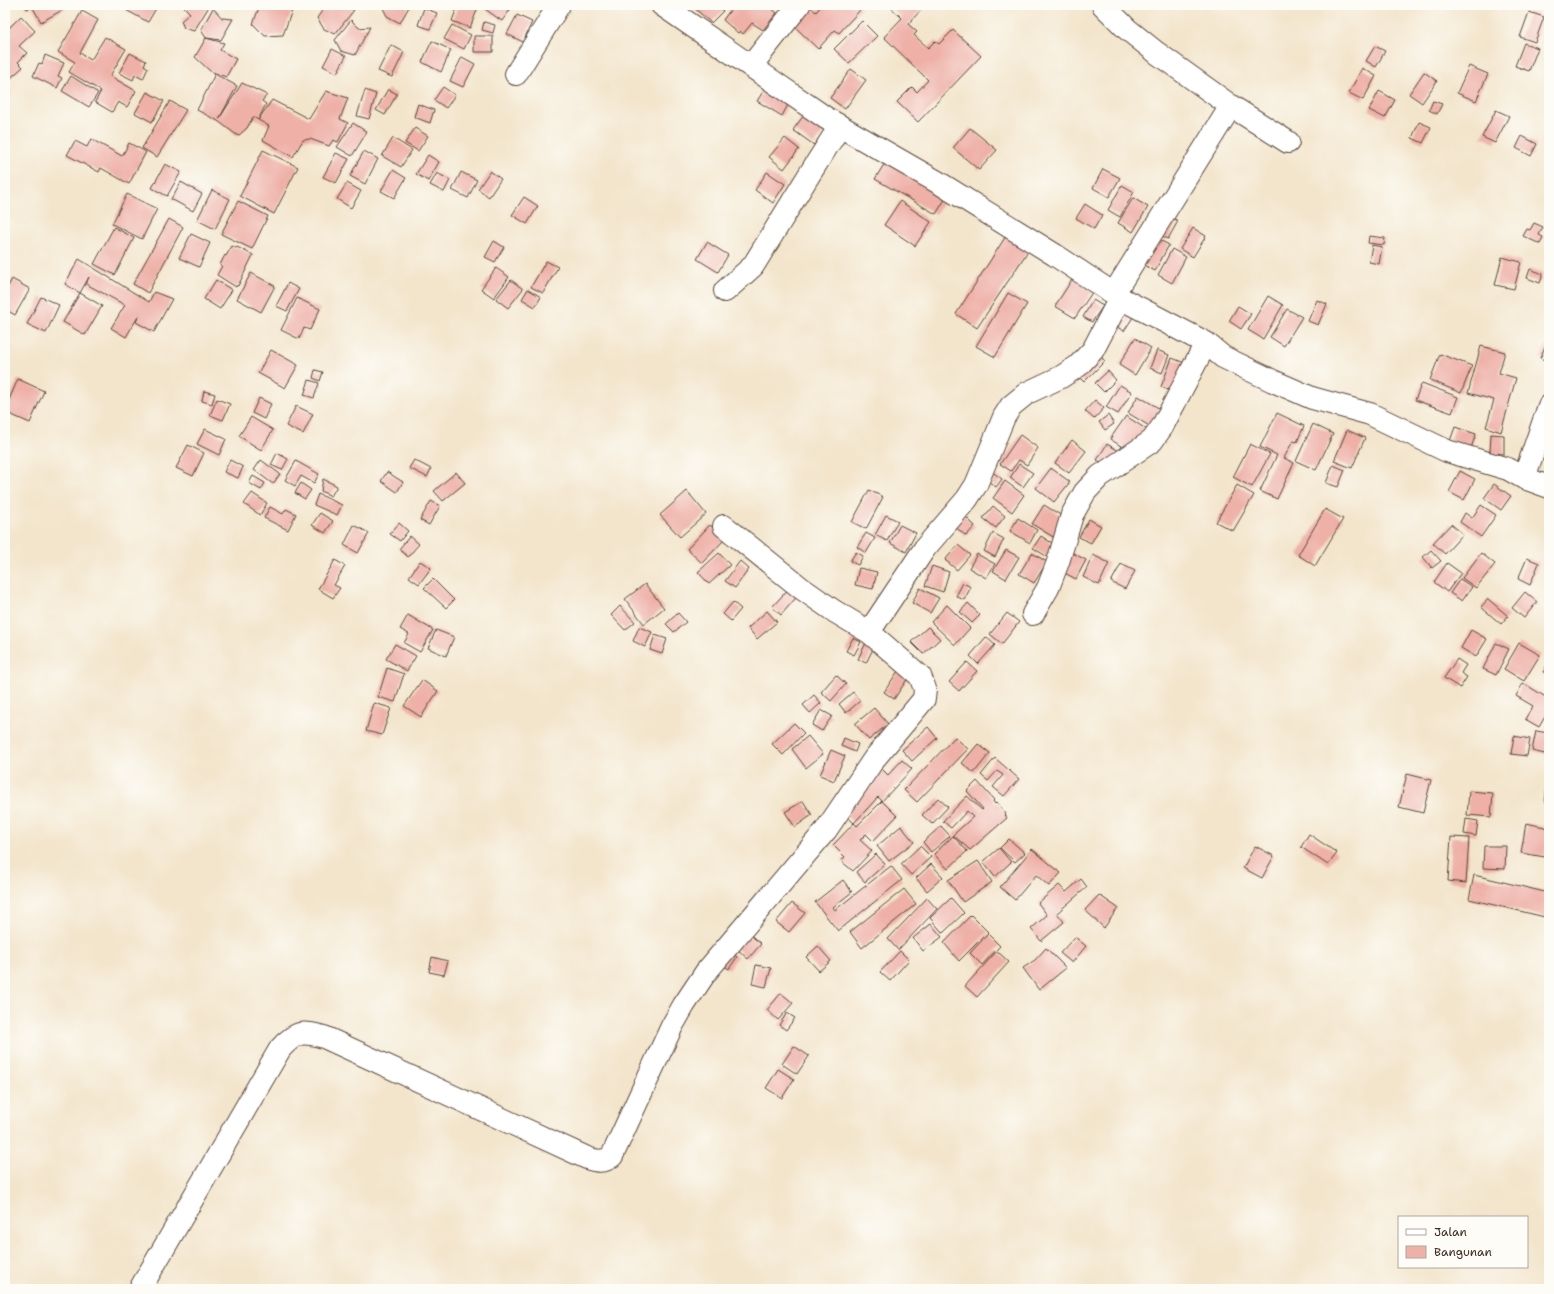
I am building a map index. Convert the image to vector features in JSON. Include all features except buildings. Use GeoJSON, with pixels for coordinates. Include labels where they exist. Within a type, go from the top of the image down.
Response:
{"type":"FeatureCollection","features":[{"type":"Feature","properties":{"kind":"street"},"geometry":{"type":"LineString","coordinates":[[516,74],[559,5]]}},
{"type":"Feature","properties":{"kind":"street"},"geometry":{"type":"LineString","coordinates":[[662,5],[826,118],[954,192],[1055,255],[1117,296],[1206,343],[1223,357],[1273,382],[1312,398],[1370,414],[1447,451],[1508,469],[1524,478],[1549,487]]}},
{"type":"Feature","properties":{"kind":"street"},"geometry":{"type":"LineString","coordinates":[[751,66],[799,5]]}},
{"type":"Feature","properties":{"kind":"street"},"geometry":{"type":"LineString","coordinates":[[1103,5],[1126,29],[1142,41],[1231,106],[1288,142]]}},
{"type":"Feature","properties":{"kind":"street"},"geometry":{"type":"LineString","coordinates":[[869,632],[925,548],[967,499],[976,485],[1004,417],[1011,406],[1027,393],[1062,378],[1078,366],[1093,350],[1117,296],[1231,106]]}},
{"type":"Feature","properties":{"kind":"street"},"geometry":{"type":"LineString","coordinates":[[725,291],[754,266],[808,175],[840,126]]}},
{"type":"Feature","properties":{"kind":"street"},"geometry":{"type":"LineString","coordinates":[[1033,614],[1048,588],[1058,562],[1072,515],[1085,492],[1100,476],[1152,441],[1162,427],[1206,343]]}},
{"type":"Feature","properties":{"kind":"street"},"geometry":{"type":"LineString","coordinates":[[1524,478],[1549,406]]}},
{"type":"Feature","properties":{"kind":"street"},"geometry":{"type":"LineString","coordinates":[[140,1289],[280,1049],[290,1038],[300,1033],[311,1033],[324,1038],[587,1158],[595,1161],[602,1161],[608,1160],[612,1156],[672,1026],[706,972],[826,830],[877,755],[924,699],[925,689],[920,676],[869,632],[834,611],[801,588],[724,526]]}}]}
